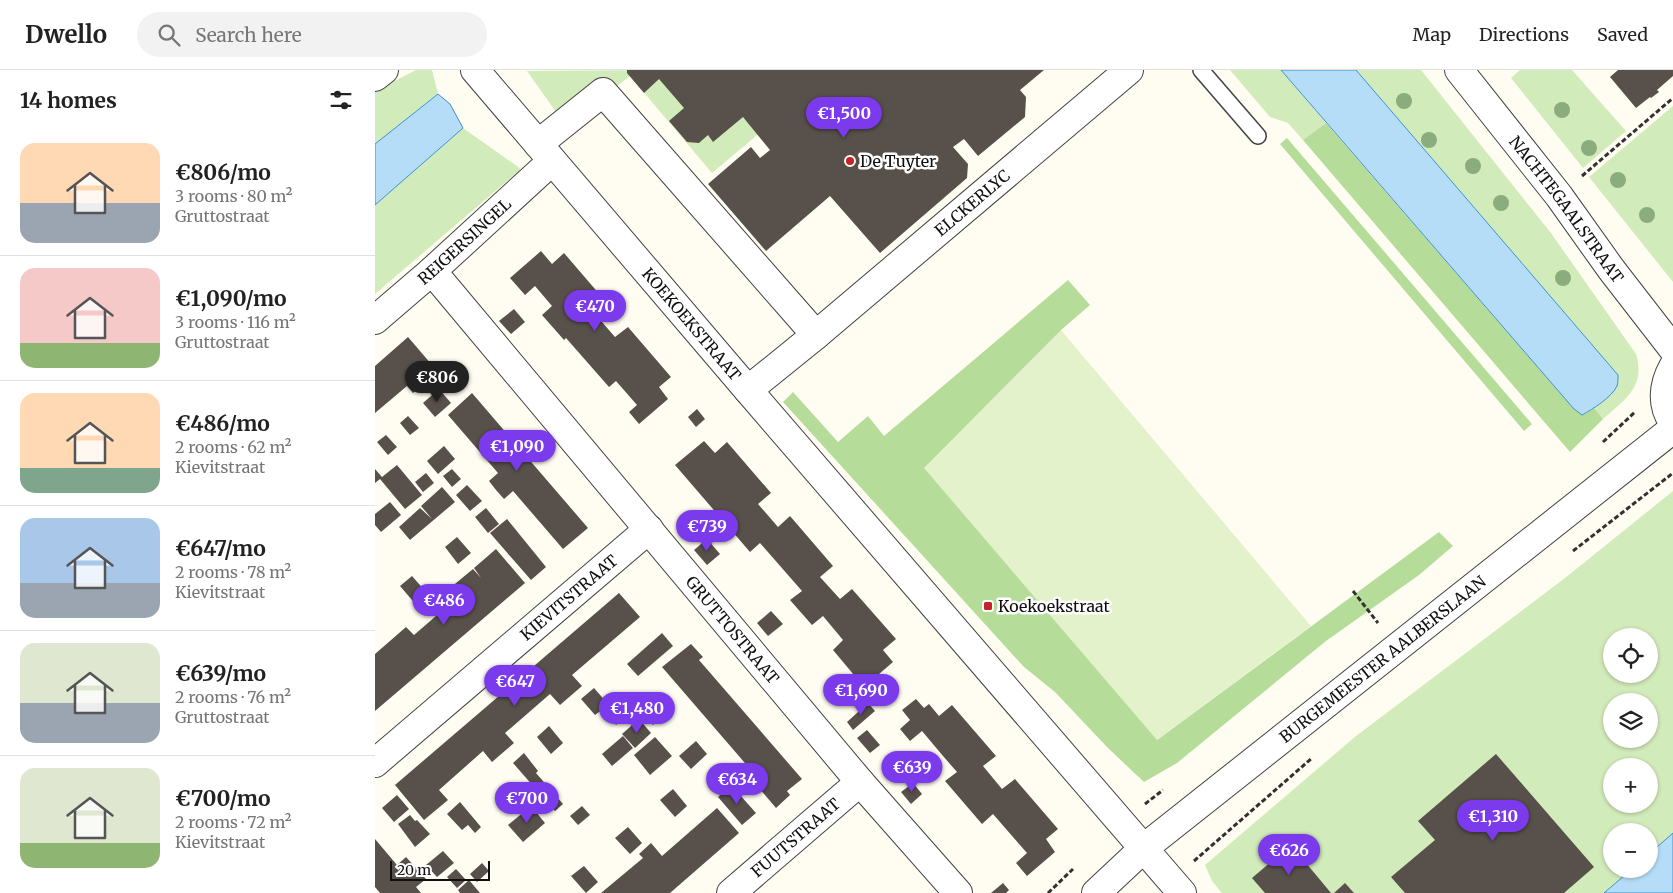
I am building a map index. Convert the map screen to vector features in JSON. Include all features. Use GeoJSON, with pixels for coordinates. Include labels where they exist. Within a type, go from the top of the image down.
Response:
{"type":"FeatureCollection","features":[{"type":"Feature","properties":{"kind":"street"},"geometry":{"type":"LineString","coordinates":[[375,77],[384,70]]}},
{"type":"Feature","properties":{"kind":"street","name":"KOEKOEKSTRAAT"},"geometry":{"type":"LineString","coordinates":[[475,70],[1177,887]]}},
{"type":"Feature","properties":{"kind":"street","name":"ELCKERLYC"},"geometry":{"type":"LineString","coordinates":[[748,390],[816,335],[1129,70]]}},
{"type":"Feature","properties":{"kind":"street","name":"NACHTEGAALSTRAAT"},"geometry":{"type":"LineString","coordinates":[[1459,70],[1559,196],[1611,269],[1673,349]]}},
{"type":"Feature","properties":{"kind":"street"},"geometry":{"type":"LineString","coordinates":[[545,153],[603,92],[816,335]]}},
{"type":"Feature","properties":{"kind":"street","name":"REIGERSINGEL"},"geometry":{"type":"LineString","coordinates":[[375,320],[432,271],[545,153]]}},
{"type":"Feature","properties":{"kind":"street","name":"GRUTTOSTRAAT"},"geometry":{"type":"LineString","coordinates":[[432,271],[860,782],[958,893]]}},
{"type":"Feature","properties":{"kind":"street"},"geometry":{"type":"LineString","coordinates":[[1673,368],[1665,385],[1664,396],[1666,407],[1673,422]]}},
{"type":"Feature","properties":{"kind":"street","name":"BURGEMEESTER AALBERSLAAN"},"geometry":{"type":"LineString","coordinates":[[1096,893],[1144,848],[1673,429]]}},
{"type":"Feature","properties":{"kind":"street","name":"KIEVITSTRAAT"},"geometry":{"type":"LineString","coordinates":[[375,763],[649,529]]}},
{"type":"Feature","properties":{"kind":"street","name":"FUUTSTRAAT"},"geometry":{"type":"LineString","coordinates":[[731,893],[860,782]]}},
{"type":"Feature","properties":{"kind":"lane"},"geometry":{"type":"LineString","coordinates":[[1201,70],[1258,136]]}},
{"type":"Feature","properties":{"kind":"path"},"geometry":{"type":"LineString","coordinates":[[1559,196],[1673,98]]}},
{"type":"Feature","properties":{"kind":"path"},"geometry":{"type":"LineString","coordinates":[[1571,553],[1673,472]]}},
{"type":"Feature","properties":{"kind":"path"},"geometry":{"type":"LineString","coordinates":[[1353,591],[1379,623]]}},
{"type":"Feature","properties":{"kind":"path"},"geometry":{"type":"LineString","coordinates":[[1177,887],[1313,757]]}},
{"type":"Feature","properties":{"kind":"green space"},"geometry":{"type":"Polygon","coordinates":[[[416,70],[432,70],[438,94],[375,144],[375,91],[416,70]]]}},
{"type":"Feature","properties":{"kind":"green space"},"geometry":{"type":"Polygon","coordinates":[[[662,70],[749,103],[768,126],[712,173],[630,76],[566,126],[527,71],[662,70]]]}},
{"type":"Feature","properties":{"kind":"green space"},"geometry":{"type":"Polygon","coordinates":[[[1230,70],[1281,70],[1326,123],[1303,140],[1288,123],[1270,117],[1230,70]]]}},
{"type":"Feature","properties":{"kind":"green space"},"geometry":{"type":"Polygon","coordinates":[[[1356,70],[1421,70],[1551,233],[1636,354],[1638,375],[1636,384],[1626,398],[1603,419],[1594,408],[1614,390],[1617,374],[1356,70]]]}},
{"type":"Feature","properties":{"kind":"green space"},"geometry":{"type":"Polygon","coordinates":[[[1520,70],[1572,70],[1626,131],[1583,168],[1511,78],[1520,70]]]}},
{"type":"Feature","properties":{"kind":"green space"},"geometry":{"type":"Polygon","coordinates":[[[1673,106],[1673,282],[1589,177],[1673,106]]]}},
{"type":"Feature","properties":{"kind":"green space"},"geometry":{"type":"Polygon","coordinates":[[[1326,123],[1574,409],[1583,415],[1594,408],[1603,419],[1570,452],[1303,140],[1326,123]]]}},
{"type":"Feature","properties":{"kind":"green space"},"geometry":{"type":"Polygon","coordinates":[[[463,128],[521,169],[375,294],[375,205],[463,128]]]}},
{"type":"Feature","properties":{"kind":"green space"},"geometry":{"type":"Polygon","coordinates":[[[1287,138],[1532,424],[1524,431],[1280,144],[1287,138]]]}},
{"type":"Feature","properties":{"kind":"green space"},"geometry":{"type":"Polygon","coordinates":[[[1068,280],[1090,305],[1061,330],[1157,740],[1439,532],[1453,546],[1419,575],[1326,641],[1177,763],[1144,782],[1108,748],[1055,692],[1024,667],[783,402],[793,392],[838,442],[868,416],[884,436],[1068,280]]]}},
{"type":"Feature","properties":{"kind":"green space"},"geometry":{"type":"Polygon","coordinates":[[[1061,330],[1311,626],[1157,740],[924,468],[1061,330]]]}},
{"type":"Feature","properties":{"kind":"green space"},"geometry":{"type":"Polygon","coordinates":[[[1673,491],[1673,893],[1222,893],[1212,881],[1205,865],[1356,736],[1565,578],[1673,491]]]}},
{"type":"Feature","properties":{"kind":"water"},"geometry":{"type":"Polygon","coordinates":[[[1281,70],[1356,70],[1618,375],[1615,390],[1597,406],[1582,415],[1574,409],[1281,70]]]}},
{"type":"Feature","properties":{"kind":"water"},"geometry":{"type":"Polygon","coordinates":[[[438,94],[450,104],[463,128],[375,205],[375,144],[438,94]]]}},
{"type":"Feature","properties":{"kind":"water"},"geometry":{"type":"Polygon","coordinates":[[[1673,833],[1673,893],[1604,893],[1622,878],[1658,878],[1658,846],[1673,833]]]}},
{"type":"Feature","properties":{"kind":"building","name":"De Tuyter"},"geometry":{"type":"Polygon","coordinates":[[[627,70],[1044,70],[1020,90],[1026,97],[1025,117],[978,156],[964,139],[953,147],[968,164],[967,178],[880,253],[830,196],[766,251],[708,184],[751,147],[760,158],[770,150],[743,117],[713,142],[708,135],[699,143],[687,142],[669,121],[684,108],[659,79],[644,93],[627,73],[627,70]]]}},
{"type":"Feature","properties":{"kind":"building"},"geometry":{"type":"Polygon","coordinates":[[[1618,70],[1673,70],[1673,76],[1657,90],[1659,92],[1636,108],[1610,77],[1618,70]]]}},
{"type":"Feature","properties":{"kind":"building"},"geometry":{"type":"Polygon","coordinates":[[[541,251],[552,264],[564,253],[607,303],[595,314],[615,337],[628,327],[671,377],[659,387],[668,399],[639,424],[629,412],[637,405],[616,381],[609,387],[566,338],[564,340],[542,315],[552,306],[535,286],[525,295],[510,278],[541,251]]]}},
{"type":"Feature","properties":{"kind":"building"},"geometry":{"type":"Polygon","coordinates":[[[514,309],[525,322],[511,334],[499,321],[514,309]]]}},
{"type":"Feature","properties":{"kind":"building"},"geometry":{"type":"Polygon","coordinates":[[[408,337],[432,365],[430,366],[436,373],[413,393],[407,386],[375,413],[375,366],[408,337]]]}},
{"type":"Feature","properties":{"kind":"building"},"geometry":{"type":"Polygon","coordinates":[[[439,389],[451,403],[435,417],[423,403],[439,389]]]}},
{"type":"Feature","properties":{"kind":"building"},"geometry":{"type":"Polygon","coordinates":[[[472,393],[588,528],[563,549],[513,491],[504,499],[496,490],[489,481],[498,473],[448,415],[472,393]]]}},
{"type":"Feature","properties":{"kind":"building"},"geometry":{"type":"Polygon","coordinates":[[[697,409],[705,419],[696,427],[688,417],[697,409]]]}},
{"type":"Feature","properties":{"kind":"building"},"geometry":{"type":"Polygon","coordinates":[[[408,416],[419,428],[410,435],[400,423],[408,416]]]}},
{"type":"Feature","properties":{"kind":"building"},"geometry":{"type":"Polygon","coordinates":[[[386,435],[397,447],[388,455],[377,442],[386,435]]]}},
{"type":"Feature","properties":{"kind":"building"},"geometry":{"type":"Polygon","coordinates":[[[704,441],[715,453],[727,442],[771,493],[758,504],[778,527],[790,516],[833,566],[820,577],[840,599],[852,589],[896,639],[883,650],[893,662],[864,687],[833,650],[843,640],[823,616],[812,625],[790,600],[802,591],[760,543],[750,552],[675,465],[704,441]]]}},
{"type":"Feature","properties":{"kind":"building"},"geometry":{"type":"Polygon","coordinates":[[[444,446],[455,459],[438,474],[427,461],[444,446]]]}},
{"type":"Feature","properties":{"kind":"building"},"geometry":{"type":"Polygon","coordinates":[[[397,465],[422,495],[405,509],[380,479],[375,483],[375,469],[382,477],[397,465]]]}},
{"type":"Feature","properties":{"kind":"building"},"geometry":{"type":"Polygon","coordinates":[[[452,469],[461,479],[452,487],[443,476],[452,469]]]}},
{"type":"Feature","properties":{"kind":"building"},"geometry":{"type":"Polygon","coordinates":[[[426,473],[434,483],[423,492],[415,482],[426,473]]]}},
{"type":"Feature","properties":{"kind":"building"},"geometry":{"type":"Polygon","coordinates":[[[467,485],[482,501],[470,511],[456,495],[467,485]]]}},
{"type":"Feature","properties":{"kind":"building"},"geometry":{"type":"Polygon","coordinates":[[[442,487],[455,502],[410,540],[399,527],[420,508],[432,519],[421,506],[442,487]]]}},
{"type":"Feature","properties":{"kind":"building"},"geometry":{"type":"Polygon","coordinates":[[[390,502],[401,515],[381,532],[375,525],[375,514],[390,502]]]}},
{"type":"Feature","properties":{"kind":"building"},"geometry":{"type":"Polygon","coordinates":[[[486,508],[499,524],[488,533],[475,517],[486,508]]]}},
{"type":"Feature","properties":{"kind":"building"},"geometry":{"type":"Polygon","coordinates":[[[507,519],[546,567],[531,580],[490,533],[507,519]]]}},
{"type":"Feature","properties":{"kind":"building"},"geometry":{"type":"Polygon","coordinates":[[[457,537],[471,553],[458,564],[445,547],[457,537]]]}},
{"type":"Feature","properties":{"kind":"building"},"geometry":{"type":"Polygon","coordinates":[[[707,539],[720,554],[707,565],[694,550],[707,539]]]}},
{"type":"Feature","properties":{"kind":"building"},"geometry":{"type":"Polygon","coordinates":[[[496,549],[525,583],[375,711],[375,654],[406,627],[414,635],[458,597],[450,588],[473,569],[481,578],[474,568],[496,549]]]}},
{"type":"Feature","properties":{"kind":"building"},"geometry":{"type":"Polygon","coordinates":[[[412,576],[426,592],[421,596],[431,608],[424,614],[400,586],[412,576]]]}},
{"type":"Feature","properties":{"kind":"building"},"geometry":{"type":"Polygon","coordinates":[[[619,593],[640,617],[572,675],[582,686],[560,705],[550,694],[505,733],[514,743],[492,762],[483,751],[439,790],[448,800],[424,820],[395,785],[619,593]]]}},
{"type":"Feature","properties":{"kind":"building"},"geometry":{"type":"Polygon","coordinates":[[[771,611],[783,624],[768,636],[757,623],[771,611]]]}},
{"type":"Feature","properties":{"kind":"building"},"geometry":{"type":"Polygon","coordinates":[[[662,633],[673,646],[638,676],[627,664],[662,633]]]}},
{"type":"Feature","properties":{"kind":"building"},"geometry":{"type":"Polygon","coordinates":[[[691,644],[703,657],[699,660],[802,779],[787,791],[790,795],[776,808],[753,781],[757,777],[662,667],[691,644]]]}},
{"type":"Feature","properties":{"kind":"building"},"geometry":{"type":"Polygon","coordinates":[[[594,688],[622,720],[616,725],[603,709],[595,715],[581,699],[594,688]]]}},
{"type":"Feature","properties":{"kind":"building"},"geometry":{"type":"Polygon","coordinates":[[[658,698],[669,710],[653,725],[642,712],[658,698]]]}},
{"type":"Feature","properties":{"kind":"building"},"geometry":{"type":"Polygon","coordinates":[[[916,699],[924,708],[929,704],[939,716],[952,705],[996,756],[983,766],[1002,789],[1015,779],[1058,829],[1046,839],[1055,852],[1027,876],[1016,863],[1027,853],[993,814],[982,824],[945,781],[957,772],[922,731],[910,741],[900,729],[910,720],[902,710],[916,699]]]}},
{"type":"Feature","properties":{"kind":"building"},"geometry":{"type":"Polygon","coordinates":[[[868,703],[875,711],[853,730],[847,722],[868,703]]]}},
{"type":"Feature","properties":{"kind":"building"},"geometry":{"type":"Polygon","coordinates":[[[639,719],[651,733],[635,748],[622,734],[639,719]]]}},
{"type":"Feature","properties":{"kind":"building"},"geometry":{"type":"Polygon","coordinates":[[[549,726],[563,743],[551,754],[537,737],[549,726]]]}},
{"type":"Feature","properties":{"kind":"building"},"geometry":{"type":"Polygon","coordinates":[[[867,730],[880,745],[870,753],[857,738],[867,730]]]}},
{"type":"Feature","properties":{"kind":"building"},"geometry":{"type":"Polygon","coordinates":[[[623,736],[633,748],[612,766],[602,754],[623,736]]]}},
{"type":"Feature","properties":{"kind":"building"},"geometry":{"type":"Polygon","coordinates":[[[655,737],[672,756],[650,775],[634,755],[655,737]]]}},
{"type":"Feature","properties":{"kind":"building"},"geometry":{"type":"Polygon","coordinates":[[[696,741],[707,754],[691,769],[679,756],[696,741]]]}},
{"type":"Feature","properties":{"kind":"building"},"geometry":{"type":"Polygon","coordinates":[[[524,753],[538,771],[536,773],[563,804],[555,811],[513,763],[524,753]]]}},
{"type":"Feature","properties":{"kind":"building"},"geometry":{"type":"Polygon","coordinates":[[[1496,754],[1594,867],[1564,893],[1405,893],[1391,877],[1435,840],[1418,821],[1496,754]]]}},
{"type":"Feature","properties":{"kind":"building"},"geometry":{"type":"Polygon","coordinates":[[[913,783],[922,794],[911,804],[901,792],[913,783]]]}},
{"type":"Feature","properties":{"kind":"building"},"geometry":{"type":"Polygon","coordinates":[[[731,785],[756,813],[742,825],[718,797],[731,785]]]}},
{"type":"Feature","properties":{"kind":"building"},"geometry":{"type":"Polygon","coordinates":[[[673,789],[687,806],[675,817],[660,800],[673,789]]]}},
{"type":"Feature","properties":{"kind":"building"},"geometry":{"type":"Polygon","coordinates":[[[397,795],[409,809],[394,822],[382,808],[397,795]]]}},
{"type":"Feature","properties":{"kind":"building"},"geometry":{"type":"Polygon","coordinates":[[[460,802],[481,827],[475,833],[468,825],[462,830],[447,814],[460,802]]]}},
{"type":"Feature","properties":{"kind":"building"},"geometry":{"type":"Polygon","coordinates":[[[531,806],[545,823],[523,842],[508,825],[531,806]]]}},
{"type":"Feature","properties":{"kind":"building"},"geometry":{"type":"Polygon","coordinates":[[[582,806],[590,815],[578,825],[570,816],[582,806]]]}},
{"type":"Feature","properties":{"kind":"building"},"geometry":{"type":"Polygon","coordinates":[[[717,808],[739,833],[670,893],[601,893],[643,858],[639,854],[651,843],[662,856],[717,808]]]}},
{"type":"Feature","properties":{"kind":"building"},"geometry":{"type":"Polygon","coordinates":[[[410,815],[430,834],[415,847],[398,824],[410,815]]]}},
{"type":"Feature","properties":{"kind":"building"},"geometry":{"type":"Polygon","coordinates":[[[628,827],[642,843],[630,854],[615,838],[628,827]]]}},
{"type":"Feature","properties":{"kind":"building"},"geometry":{"type":"Polygon","coordinates":[[[375,839],[397,865],[406,857],[426,879],[416,887],[421,893],[380,893],[375,887],[375,839]]]}},
{"type":"Feature","properties":{"kind":"building"},"geometry":{"type":"Polygon","coordinates":[[[1291,845],[1331,893],[1265,893],[1252,878],[1291,845]]]}},
{"type":"Feature","properties":{"kind":"building"},"geometry":{"type":"Polygon","coordinates":[[[443,851],[454,863],[437,877],[426,865],[443,851]]]}},
{"type":"Feature","properties":{"kind":"building"},"geometry":{"type":"Polygon","coordinates":[[[482,863],[489,871],[477,882],[470,874],[482,863]]]}},
{"type":"Feature","properties":{"kind":"building"},"geometry":{"type":"Polygon","coordinates":[[[584,866],[598,882],[586,893],[571,876],[584,866]]]}},
{"type":"Feature","properties":{"kind":"building"},"geometry":{"type":"Polygon","coordinates":[[[456,869],[466,880],[457,888],[447,877],[456,869]]]}},
{"type":"Feature","properties":{"kind":"building"},"geometry":{"type":"Polygon","coordinates":[[[469,880],[480,893],[460,893],[458,890],[469,880]]]}},
{"type":"Feature","properties":{"kind":"building"},"geometry":{"type":"Polygon","coordinates":[[[1003,883],[1009,890],[1006,893],[991,893],[1003,883]]]}},
{"type":"Feature","properties":{"kind":"building"},"geometry":{"type":"Polygon","coordinates":[[[1345,883],[1354,893],[1334,893],[1345,883]]]}},
{"type":"Feature","properties":{"kind":"place","name":"De Tuyter"},"geometry":{"type":"Point","coordinates":[850,161]}},
{"type":"Feature","properties":{"kind":"place","name":"Koekoekstraat"},"geometry":{"type":"Point","coordinates":[988,606]}}]}
